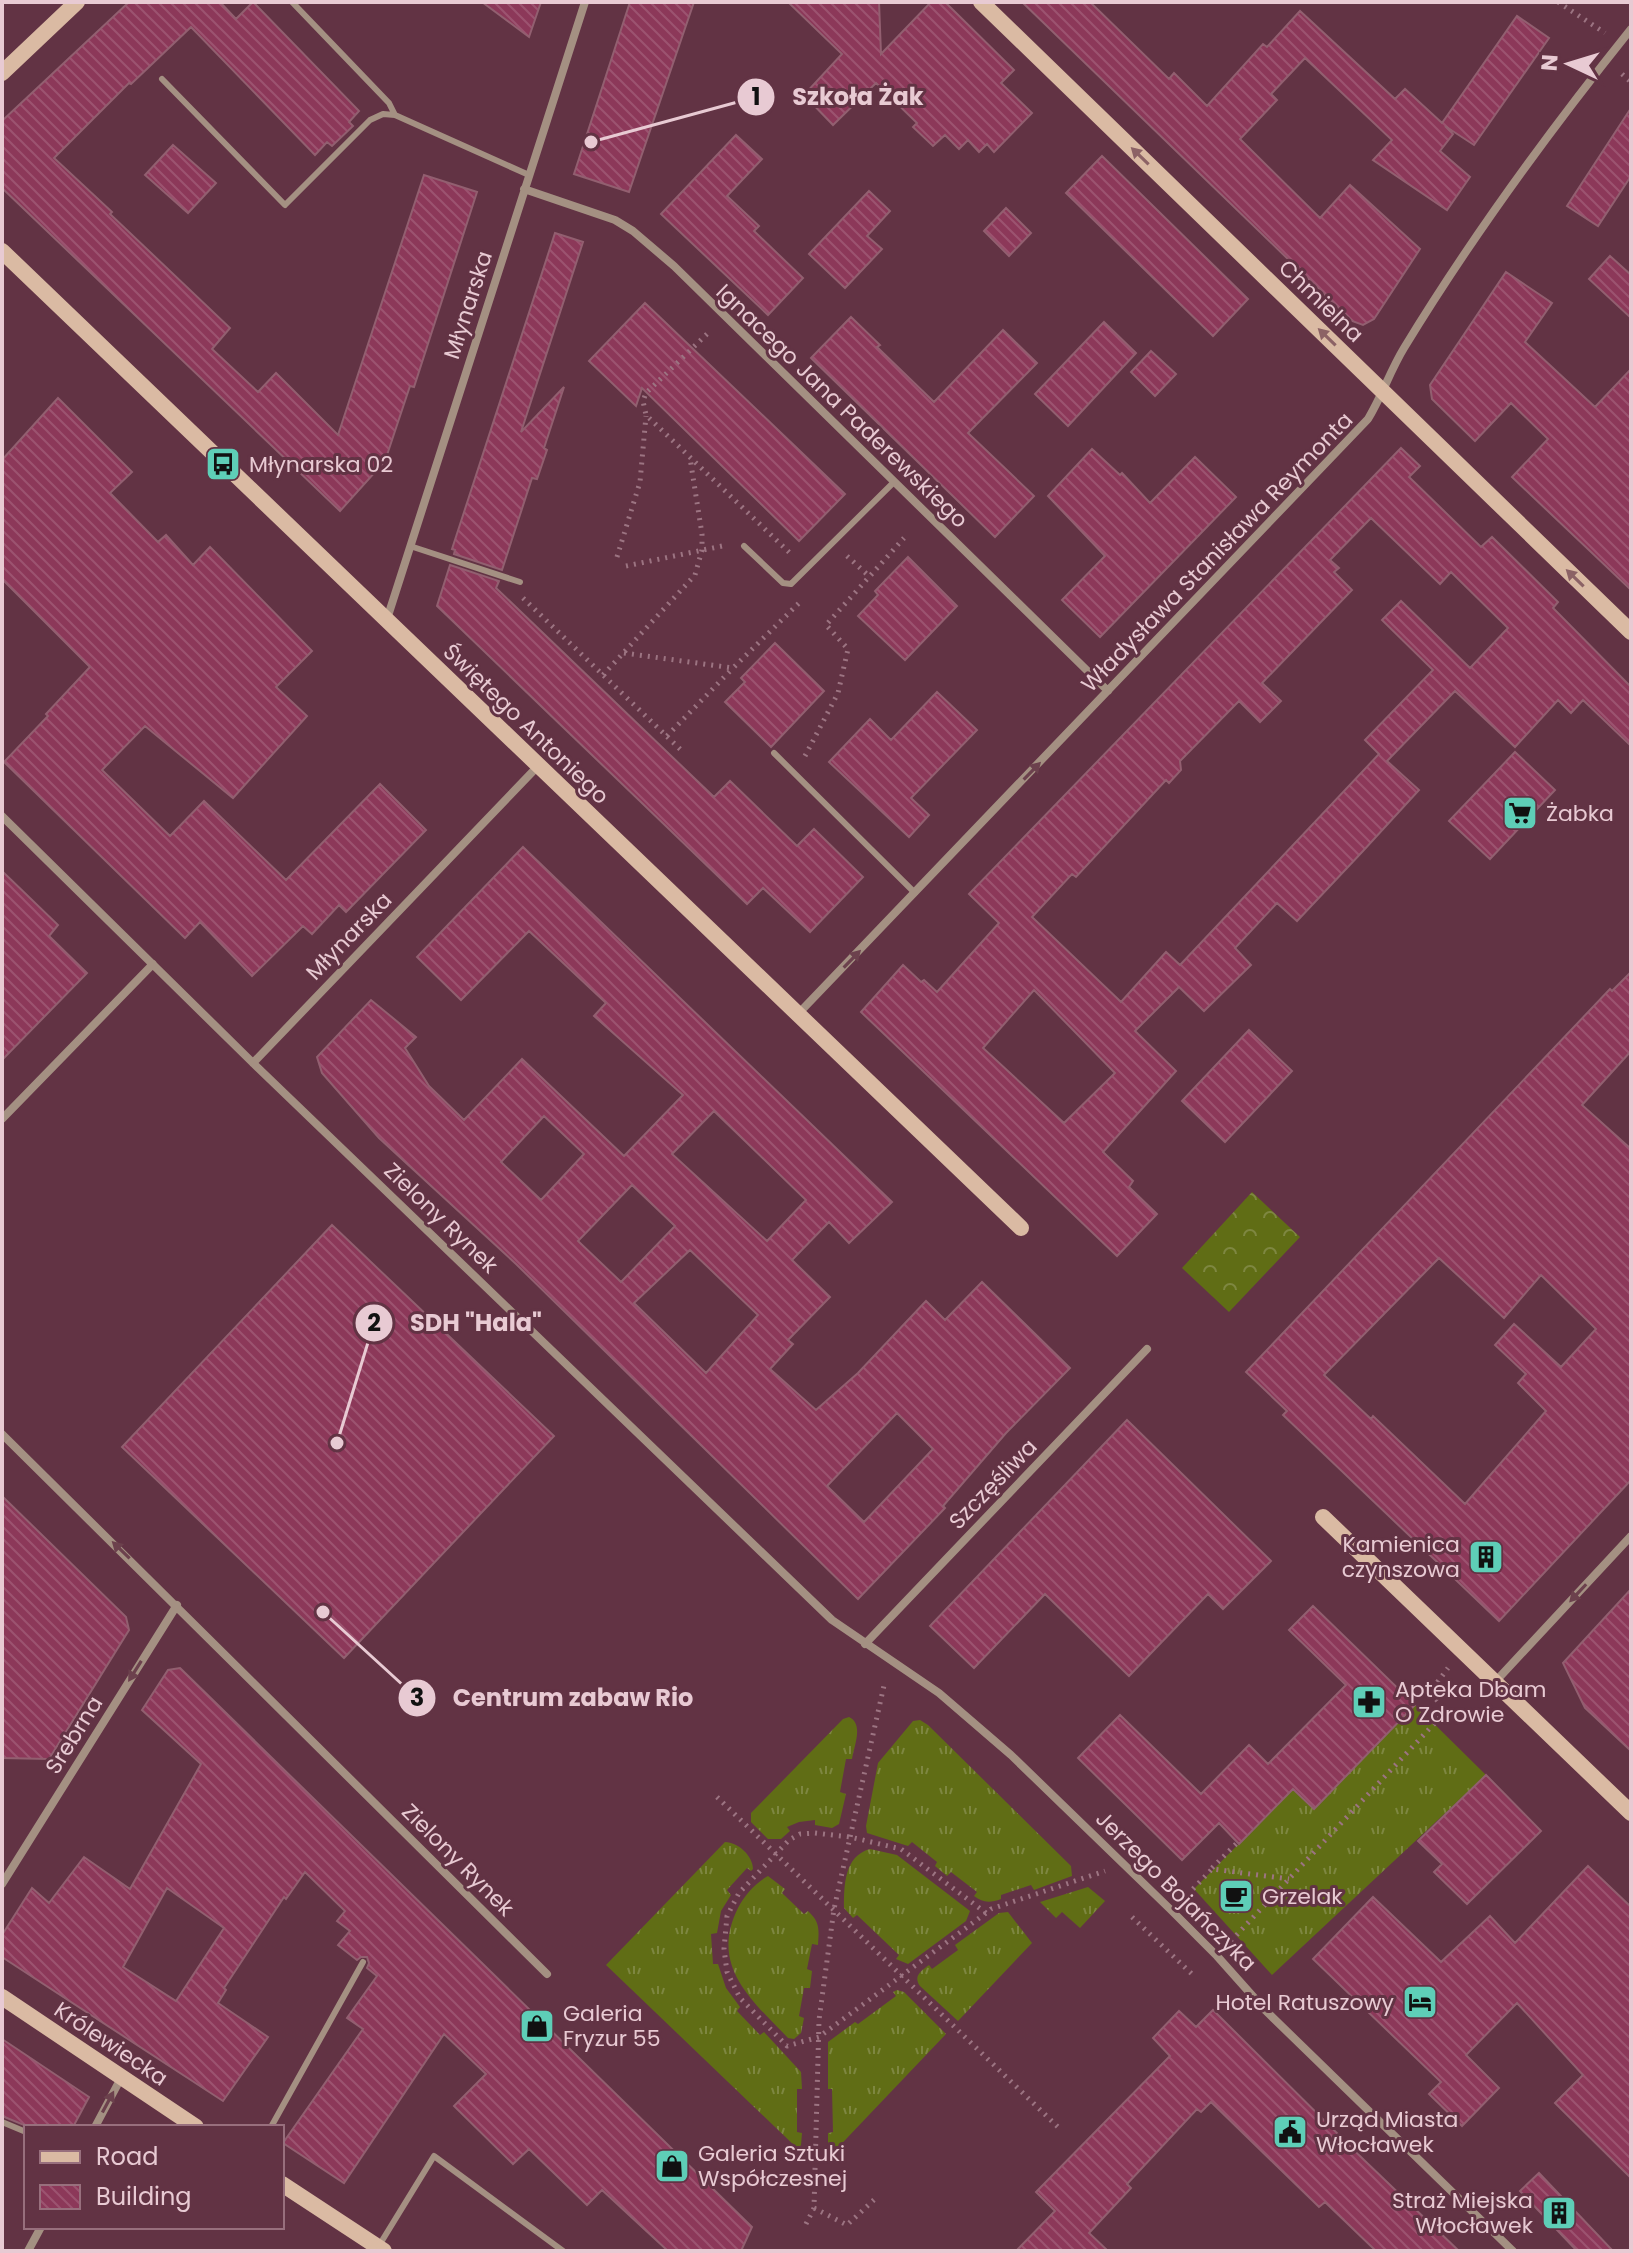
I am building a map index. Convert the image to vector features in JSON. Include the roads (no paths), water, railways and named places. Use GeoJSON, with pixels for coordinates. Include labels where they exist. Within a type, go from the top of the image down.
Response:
{"type":"FeatureCollection","features":[{"type":"Feature","properties":{"kind":"street"},"geometry":{"type":"LineString","coordinates":[[2,73],[77,2]]}},
{"type":"Feature","properties":{"kind":"street","name":"Młynarska"},"geometry":{"type":"LineString","coordinates":[[386,620],[585,2]]}},
{"type":"Feature","properties":{"kind":"street","name":"Chmielna"},"geometry":{"type":"LineString","coordinates":[[981,2],[1631,632]]}},
{"type":"Feature","properties":{"kind":"street","name":"Władysława Stanisława Reymonta"},"geometry":{"type":"LineString","coordinates":[[797,1015],[1368,419],[1405,346],[1501,204],[1631,29]]}},
{"type":"Feature","properties":{"kind":"street","name":"Ignacego Jana Paderewskiego"},"geometry":{"type":"LineString","coordinates":[[524,189],[615,220],[674,266],[1108,691]]}},
{"type":"Feature","properties":{"kind":"street","name":"Świętego Antoniego"},"geometry":{"type":"LineString","coordinates":[[2,251],[1021,1228]]}},
{"type":"Feature","properties":{"kind":"street","name":"Młynarska"},"geometry":{"type":"LineString","coordinates":[[253,1063],[538,766]]}},
{"type":"Feature","properties":{"kind":"street","name":"Zielony Rynek"},"geometry":{"type":"LineString","coordinates":[[2,816],[253,1063],[832,1620],[865,1644]]}},
{"type":"Feature","properties":{"kind":"street"},"geometry":{"type":"LineString","coordinates":[[2,1119],[153,964]]}},
{"type":"Feature","properties":{"kind":"street","name":"Szczęśliwa"},"geometry":{"type":"LineString","coordinates":[[865,1644],[1147,1349]]}},
{"type":"Feature","properties":{"kind":"street","name":"Zielony Rynek"},"geometry":{"type":"LineString","coordinates":[[4,1440],[177,1605],[547,1974]]}},
{"type":"Feature","properties":{"kind":"street"},"geometry":{"type":"LineString","coordinates":[[1323,1517],[1631,1813]]}},
{"type":"Feature","properties":{"kind":"street"},"geometry":{"type":"LineString","coordinates":[[1495,1682],[1631,1536]]}},
{"type":"Feature","properties":{"kind":"street","name":"Srebrna"},"geometry":{"type":"LineString","coordinates":[[2,1884],[177,1605]]}},
{"type":"Feature","properties":{"kind":"street","name":"Jerzego Bojańczyka"},"geometry":{"type":"LineString","coordinates":[[865,1644],[939,1693],[1125,1864],[1217,1956],[1266,2011],[1513,2251]]}},
{"type":"Feature","properties":{"kind":"street","name":"Królewiecka"},"geometry":{"type":"LineString","coordinates":[[2,1997],[193,2125]]}},
{"type":"Feature","properties":{"kind":"street"},"geometry":{"type":"LineString","coordinates":[[96,2125],[121,2078]]}},
{"type":"Feature","properties":{"kind":"street"},"geometry":{"type":"LineString","coordinates":[[284,2185],[381,2249]]}},
{"type":"Feature","properties":{"kind":"street"},"geometry":{"type":"LineString","coordinates":[[28,2251],[40,2229]]}},
{"type":"Feature","properties":{"kind":"lane"},"geometry":{"type":"LineString","coordinates":[[292,2],[389,103],[395,115]]}},
{"type":"Feature","properties":{"kind":"lane"},"geometry":{"type":"LineString","coordinates":[[162,79],[285,205],[370,120],[383,114],[395,115],[529,175]]}},
{"type":"Feature","properties":{"kind":"lane"},"geometry":{"type":"LineString","coordinates":[[744,546],[783,583],[791,584],[894,482]]}},
{"type":"Feature","properties":{"kind":"lane"},"geometry":{"type":"LineString","coordinates":[[410,546],[520,582]]}},
{"type":"Feature","properties":{"kind":"lane"},"geometry":{"type":"LineString","coordinates":[[774,753],[915,893]]}},
{"type":"Feature","properties":{"kind":"lane"},"geometry":{"type":"LineString","coordinates":[[272,2125],[363,1962]]}},
{"type":"Feature","properties":{"kind":"lane"},"geometry":{"type":"LineString","coordinates":[[2,2122],[24,2131]]}},
{"type":"Feature","properties":{"kind":"lane"},"geometry":{"type":"LineString","coordinates":[[381,2249],[434,2156],[563,2251]]}},
{"type":"Feature","properties":{"kind":"place","name":"Szkoła Żak"},"geometry":{"type":"Point","coordinates":[591,142]}},
{"type":"Feature","properties":{"kind":"place","name":"Młynarska 02"},"geometry":{"type":"Point","coordinates":[223,464]}},
{"type":"Feature","properties":{"kind":"place","name":"Żabka"},"geometry":{"type":"Point","coordinates":[1520,813]}},
{"type":"Feature","properties":{"kind":"place","name":"SDH \"Hala\""},"geometry":{"type":"Point","coordinates":[337,1443]}},
{"type":"Feature","properties":{"kind":"place","name":"Kamienica czynszowa"},"geometry":{"type":"Point","coordinates":[1486,1557]}},
{"type":"Feature","properties":{"kind":"place","name":"Centrum zabaw Rio"},"geometry":{"type":"Point","coordinates":[323,1612]}},
{"type":"Feature","properties":{"kind":"place","name":"Apteka Dbam O Zdrowie"},"geometry":{"type":"Point","coordinates":[1369,1702]}},
{"type":"Feature","properties":{"kind":"place","name":"Grzelak"},"geometry":{"type":"Point","coordinates":[1236,1896]}},
{"type":"Feature","properties":{"kind":"place","name":"Hotel Ratuszowy"},"geometry":{"type":"Point","coordinates":[1420,2002]}},
{"type":"Feature","properties":{"kind":"place","name":"Galeria Fryzur 55"},"geometry":{"type":"Point","coordinates":[537,2026]}},
{"type":"Feature","properties":{"kind":"place","name":"Urząd Miasta Włocławek"},"geometry":{"type":"Point","coordinates":[1290,2132]}},
{"type":"Feature","properties":{"kind":"place","name":"Galeria Sztuki Współczesnej"},"geometry":{"type":"Point","coordinates":[672,2166]}},
{"type":"Feature","properties":{"kind":"place","name":"Straż Miejska Włocławek"},"geometry":{"type":"Point","coordinates":[1559,2213]}}]}
